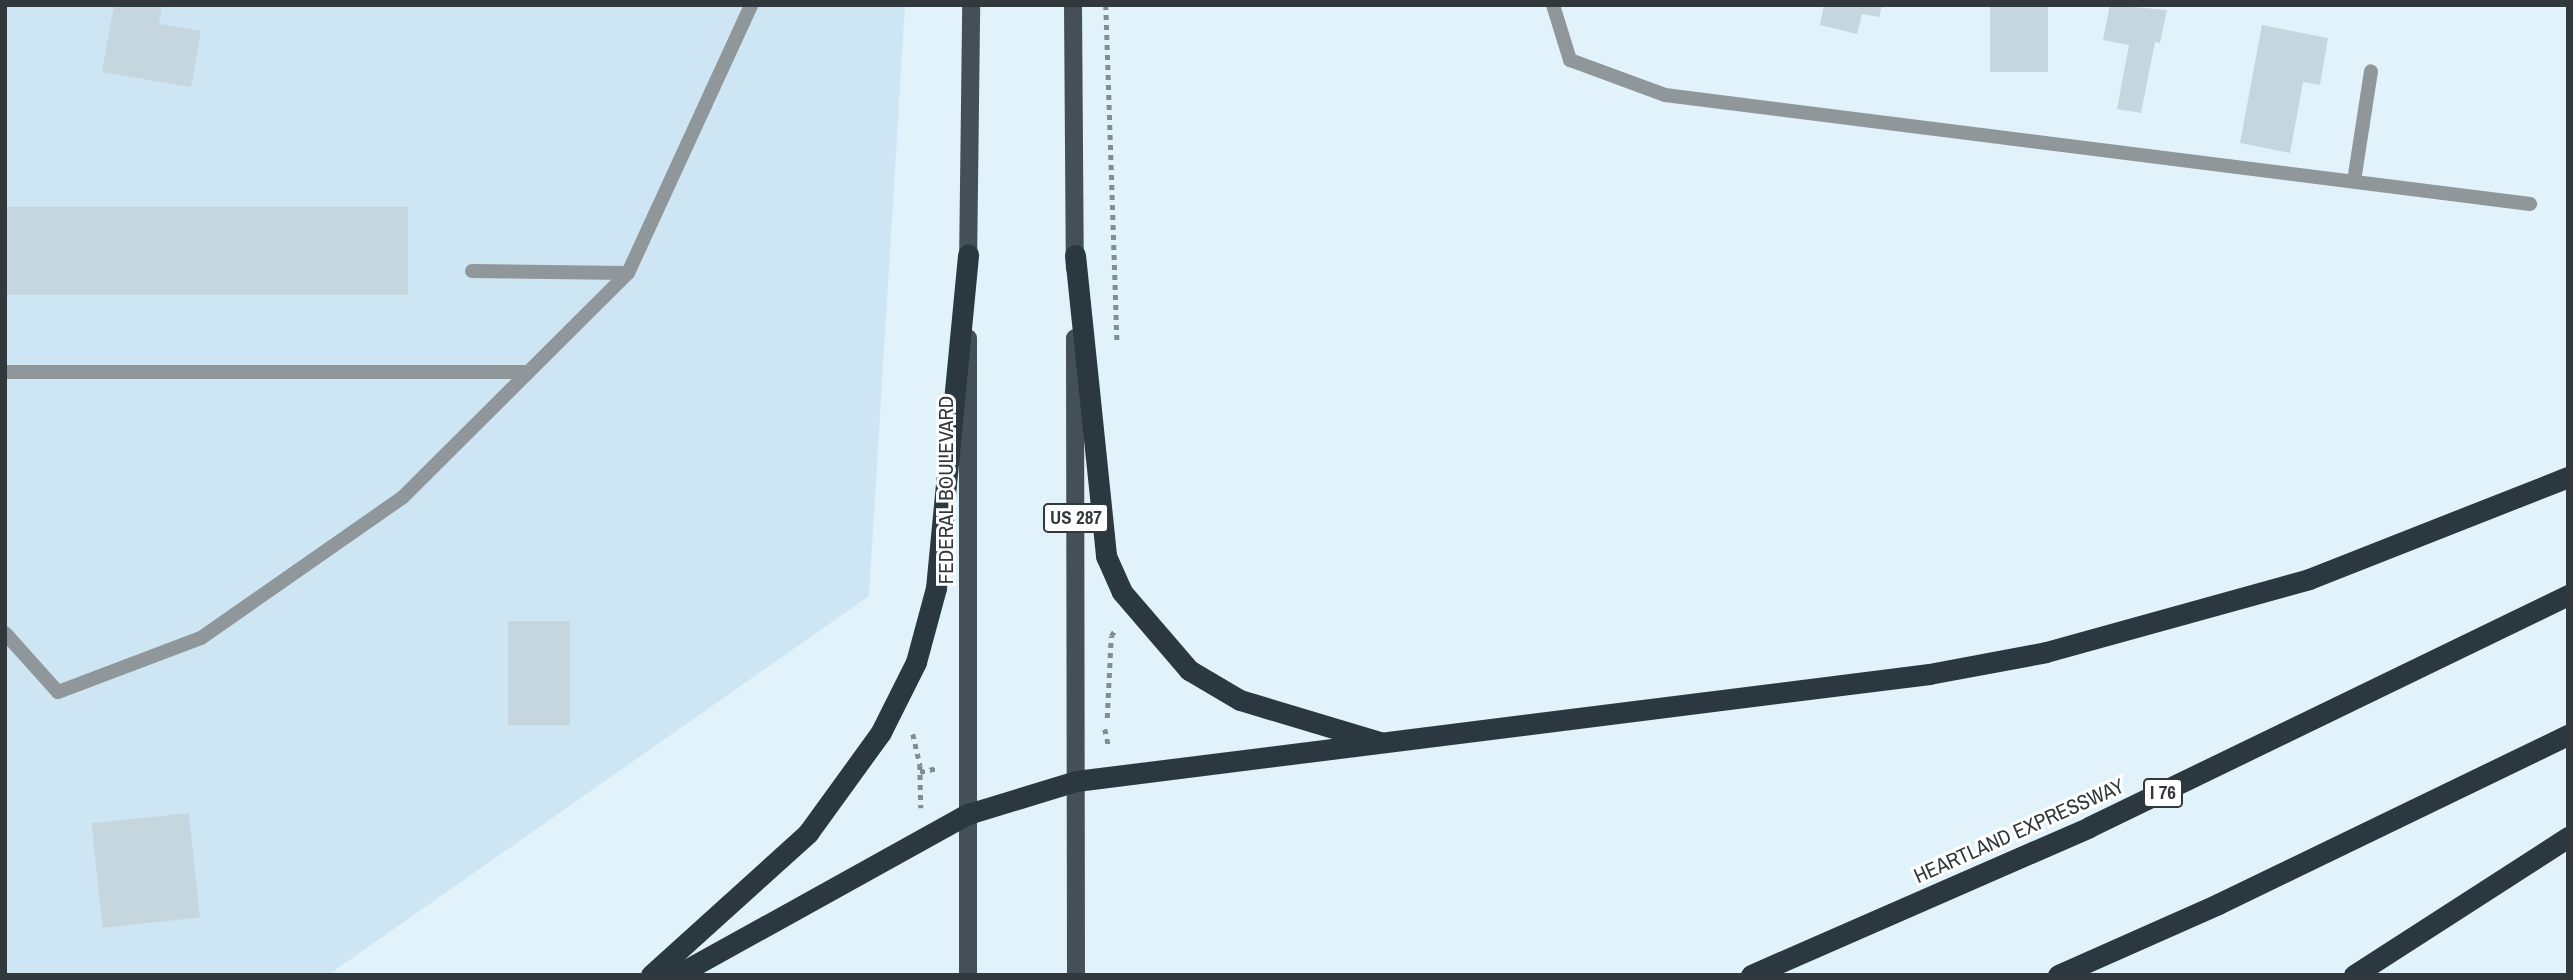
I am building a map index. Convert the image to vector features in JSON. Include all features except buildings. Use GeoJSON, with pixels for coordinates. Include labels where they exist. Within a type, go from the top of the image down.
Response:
{"type":"FeatureCollection","features":[{"type":"Feature","properties":{"kind":"highway"},"geometry":{"type":"LineString","coordinates":[[651,975],[808,833],[881,732],[916,662],[936,588],[968,255]]}},
{"type":"Feature","properties":{"kind":"highway"},"geometry":{"type":"LineString","coordinates":[[1075,255],[1106,556],[1126,598],[1189,670],[1240,700],[1389,745]]}},
{"type":"Feature","properties":{"kind":"highway"},"geometry":{"type":"LineString","coordinates":[[677,975],[968,814],[1076,781],[1389,745],[1929,674],[2046,652],[2309,579],[2568,477]]}},
{"type":"Feature","properties":{"kind":"highway","name":"HEARTLAND EXPRESSWAY"},"geometry":{"type":"LineString","coordinates":[[1751,975],[2102,821],[2568,595]]}},
{"type":"Feature","properties":{"kind":"highway"},"geometry":{"type":"LineString","coordinates":[[2058,975],[2218,905],[2568,735]]}},
{"type":"Feature","properties":{"kind":"highway"},"geometry":{"type":"LineString","coordinates":[[2354,975],[2568,837]]}},
{"type":"Feature","properties":{"kind":"main road","name":"FEDERAL BOULEVARD"},"geometry":{"type":"LineString","coordinates":[[968,975],[968,255],[971,5]]}},
{"type":"Feature","properties":{"kind":"main road","name":"US 287"},"geometry":{"type":"LineString","coordinates":[[1073,5],[1076,975]]}},
{"type":"Feature","properties":{"kind":"lane"},"geometry":{"type":"LineString","coordinates":[[5,633],[58,692],[201,638],[402,497],[628,273],[751,5]]}},
{"type":"Feature","properties":{"kind":"lane"},"geometry":{"type":"LineString","coordinates":[[1553,5],[1570,60],[1665,95],[2530,204]]}},
{"type":"Feature","properties":{"kind":"lane"},"geometry":{"type":"LineString","coordinates":[[2354,181],[2371,71]]}},
{"type":"Feature","properties":{"kind":"lane"},"geometry":{"type":"LineString","coordinates":[[472,271],[628,273]]}},
{"type":"Feature","properties":{"kind":"lane"},"geometry":{"type":"LineString","coordinates":[[5,372],[528,372]]}},
{"type":"Feature","properties":{"kind":"path"},"geometry":{"type":"LineString","coordinates":[[1105,5],[1117,348]]}},
{"type":"Feature","properties":{"kind":"path"},"geometry":{"type":"LineString","coordinates":[[1106,729],[1111,636],[1121,621]]}},
{"type":"Feature","properties":{"kind":"path"},"geometry":{"type":"LineString","coordinates":[[909,720],[920,772],[921,811]]}},
{"type":"Feature","properties":{"kind":"path"},"geometry":{"type":"LineString","coordinates":[[920,772],[938,768]]}},
{"type":"Feature","properties":{"kind":"shaded area"},"geometry":{"type":"Polygon","coordinates":[[[5,5],[905,5],[869,596],[328,975],[5,975],[5,5]]]}}]}
